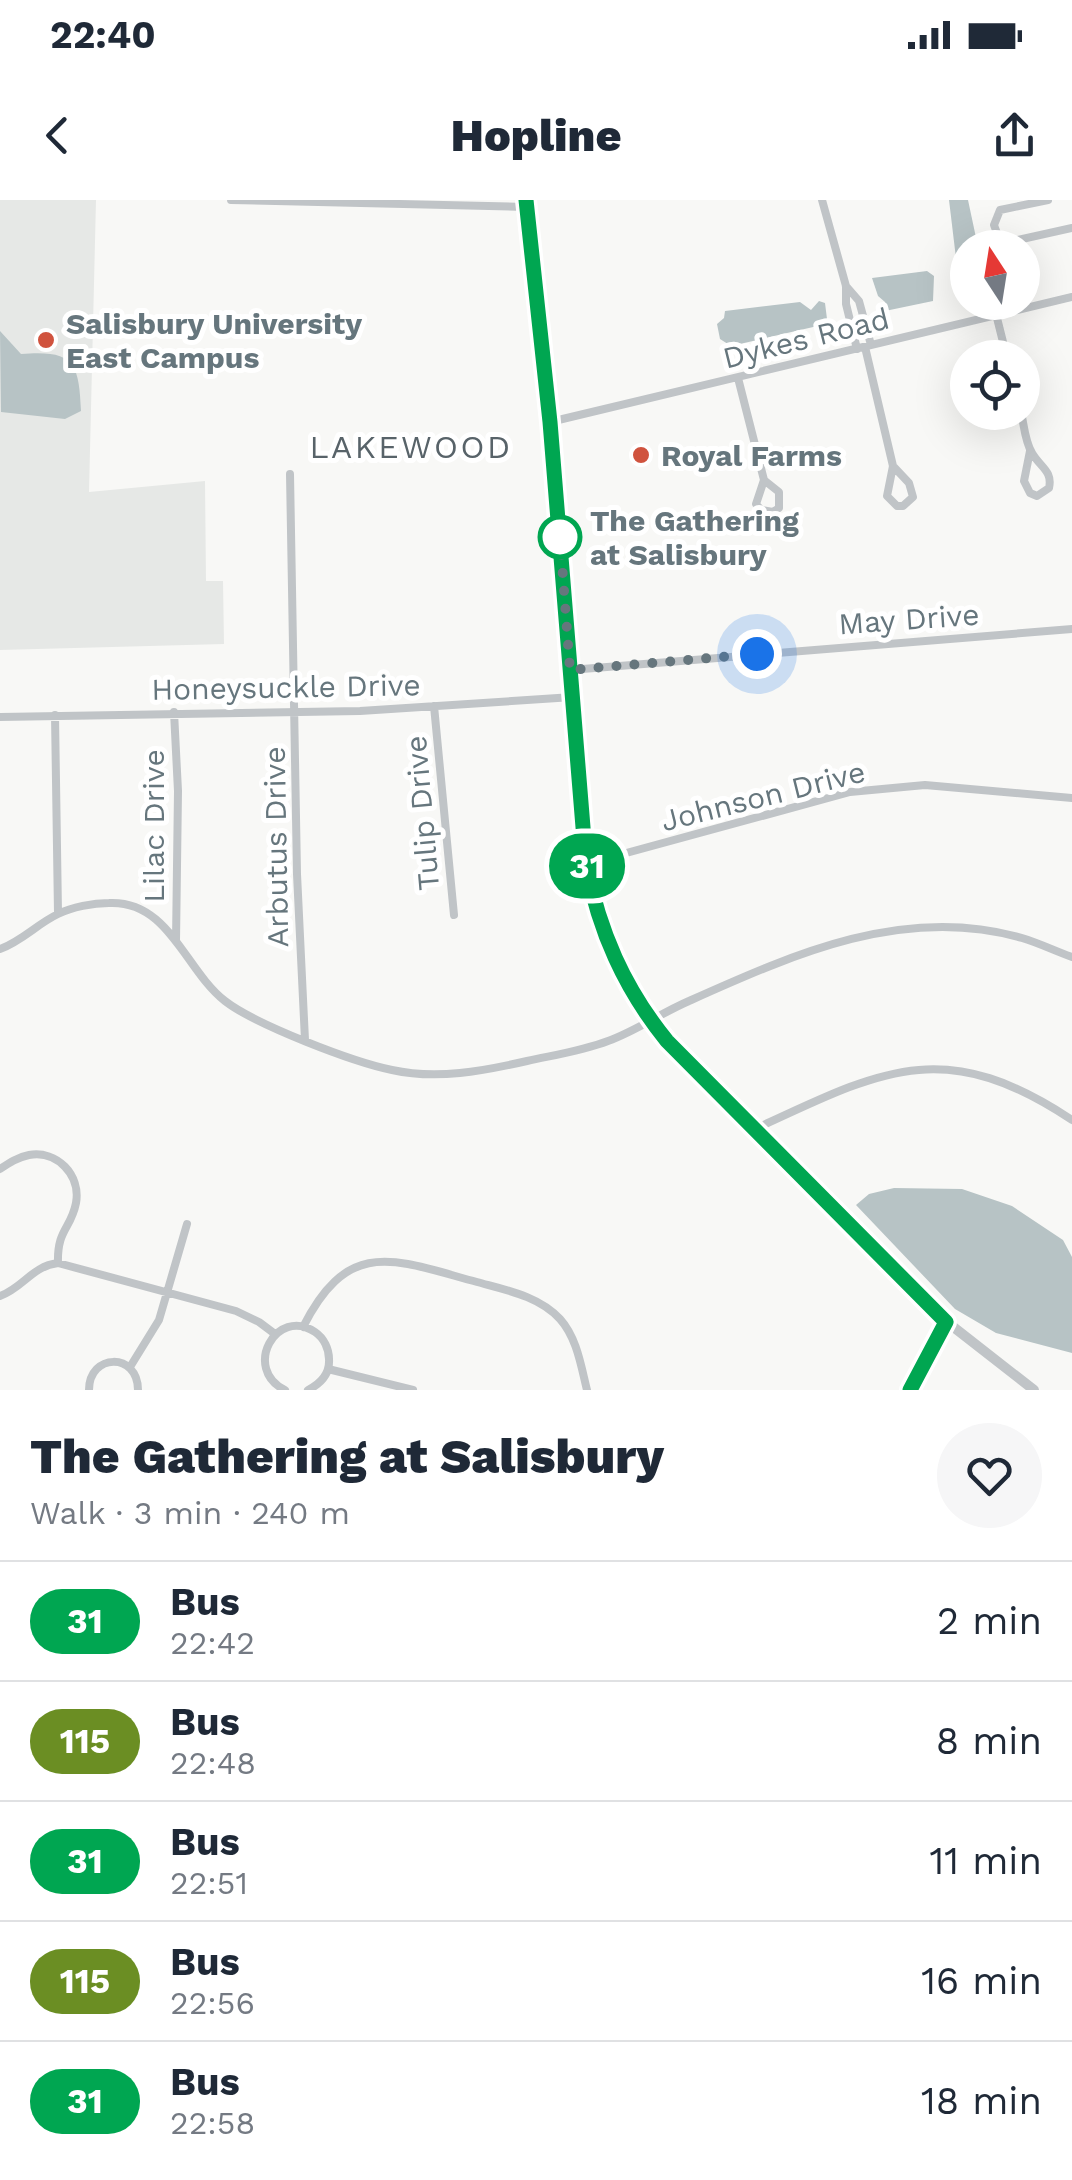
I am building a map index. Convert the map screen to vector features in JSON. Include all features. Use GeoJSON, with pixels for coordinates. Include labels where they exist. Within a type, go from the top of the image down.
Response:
{"type":"FeatureCollection","features":[{"type":"Feature","properties":{"kind":"street"},"geometry":{"type":"LineString","coordinates":[[231,200],[526,203],[550,422],[586,864],[609,947],[650,1019],[753,1130],[946,1322],[1034,1390]]}},
{"type":"Feature","properties":{"kind":"street"},"geometry":{"type":"LineString","coordinates":[[822,200],[846,286],[846,304],[864,347]]}},
{"type":"Feature","properties":{"kind":"street"},"geometry":{"type":"LineString","coordinates":[[1048,200],[1000,210],[994,225],[998,236],[1009,242],[1072,228]]}},
{"type":"Feature","properties":{"kind":"street"},"geometry":{"type":"LineString","coordinates":[[846,286],[859,301],[864,347],[893,466],[887,496],[897,506],[903,506],[913,497],[913,490],[893,466]]}},
{"type":"Feature","properties":{"kind":"street","name":"Dykes Road"},"geometry":{"type":"LineString","coordinates":[[1040,304],[1072,297]]}},
{"type":"Feature","properties":{"kind":"street","name":"Dykes Road"},"geometry":{"type":"LineString","coordinates":[[550,422],[972,320]]}},
{"type":"Feature","properties":{"kind":"street"},"geometry":{"type":"LineString","coordinates":[[738,378],[764,480]]}},
{"type":"Feature","properties":{"kind":"street"},"geometry":{"type":"LineString","coordinates":[[1025,430],[1030,451],[1024,481],[1030,493],[1037,496],[1049,488],[1051,481],[1030,451]]}},
{"type":"Feature","properties":{"kind":"street","name":"Arbutus Drive"},"geometry":{"type":"LineString","coordinates":[[290,474],[297,874],[305,1040]]}},
{"type":"Feature","properties":{"kind":"street","name":"May Drive"},"geometry":{"type":"LineString","coordinates":[[570,670],[1072,629]]}},
{"type":"Feature","properties":{"kind":"street","name":"Honeysuckle Drive"},"geometry":{"type":"LineString","coordinates":[[0,717],[434,706],[573,697]]}},
{"type":"Feature","properties":{"kind":"street","name":"Tulip Drive"},"geometry":{"type":"LineString","coordinates":[[434,706],[454,914]]}},
{"type":"Feature","properties":{"kind":"street","name":"Lilac Drive"},"geometry":{"type":"LineString","coordinates":[[174,712],[178,791],[176,941]]}},
{"type":"Feature","properties":{"kind":"street"},"geometry":{"type":"LineString","coordinates":[[56,715],[58,914]]}},
{"type":"Feature","properties":{"kind":"street","name":"Johnson Drive"},"geometry":{"type":"LineString","coordinates":[[586,864],[850,792],[926,785],[1072,798]]}},
{"type":"Feature","properties":{"kind":"street"},"geometry":{"type":"LineString","coordinates":[[0,950],[58,914],[88,905],[127,904],[152,916],[226,1002],[305,1040],[396,1071],[458,1073],[593,1046],[801,952],[872,932],[935,927],[978,930],[1021,938],[1072,956]]}},
{"type":"Feature","properties":{"kind":"street"},"geometry":{"type":"LineString","coordinates":[[753,1130],[873,1078],[905,1070],[977,1073],[1038,1098],[1072,1120]]}},
{"type":"Feature","properties":{"kind":"street"},"geometry":{"type":"LineString","coordinates":[[0,1169],[24,1156],[43,1154],[59,1161],[72,1175],[77,1200],[59,1239],[58,1264]]}},
{"type":"Feature","properties":{"kind":"street"},"geometry":{"type":"LineString","coordinates":[[130,1367],[154,1331],[187,1224]]}},
{"type":"Feature","properties":{"kind":"street"},"geometry":{"type":"LineString","coordinates":[[303,1327],[322,1292],[342,1274],[380,1260],[406,1262],[520,1294],[544,1305],[569,1330],[587,1390]]}},
{"type":"Feature","properties":{"kind":"street"},"geometry":{"type":"LineString","coordinates":[[0,1296],[18,1288],[33,1272],[58,1264],[249,1316],[275,1334]]}},
{"type":"Feature","properties":{"kind":"street"},"geometry":{"type":"LineString","coordinates":[[910,1390],[946,1322]]}},
{"type":"Feature","properties":{"kind":"street"},"geometry":{"type":"LineString","coordinates":[[280,1389],[270,1379],[263,1361],[268,1342],[283,1329],[303,1327],[322,1338],[328,1348],[328,1369],[316,1386],[308,1390]]}},
{"type":"Feature","properties":{"kind":"street"},"geometry":{"type":"LineString","coordinates":[[89,1390],[90,1379],[99,1365],[115,1361],[130,1367],[138,1390]]}},
{"type":"Feature","properties":{"kind":"street"},"geometry":{"type":"LineString","coordinates":[[328,1369],[413,1390]]}},
{"type":"Feature","properties":{"kind":"shaded area","name":"Salisbury University East Campus"},"geometry":{"type":"Polygon","coordinates":[[[0,200],[96,200],[89,492],[205,481],[206,581],[223,581],[224,644],[0,650],[0,200]]]}},
{"type":"Feature","properties":{"kind":"shaded area"},"geometry":{"type":"Polygon","coordinates":[[[949,200],[968,200],[974,230],[953,230],[949,200]]]}},
{"type":"Feature","properties":{"kind":"shaded area"},"geometry":{"type":"Polygon","coordinates":[[[927,271],[934,276],[933,301],[885,311],[885,302],[878,296],[872,278],[927,271]]]}},
{"type":"Feature","properties":{"kind":"shaded area"},"geometry":{"type":"Polygon","coordinates":[[[819,301],[825,303],[827,319],[822,325],[731,346],[720,339],[717,324],[725,311],[800,302],[811,310],[819,301]]]}},
{"type":"Feature","properties":{"kind":"shaded area"},"geometry":{"type":"Polygon","coordinates":[[[0,331],[21,354],[52,354],[70,363],[78,381],[81,411],[65,419],[1,412],[0,331]]]}},
{"type":"Feature","properties":{"kind":"shaded area"},"geometry":{"type":"Polygon","coordinates":[[[894,1188],[962,1189],[1012,1206],[1063,1240],[1072,1257],[1072,1353],[996,1333],[955,1309],[856,1205],[869,1194],[894,1188]]]}},
{"type":"Feature","properties":{"kind":"bus line","name":"31"},"geometry":{"type":"LineString","coordinates":[[526,200],[541,322],[586,864],[602,926],[630,989],[667,1041],[946,1322],[910,1390]]}},
{"type":"Feature","properties":{"kind":"place","name":"Salisbury University East Campus"},"geometry":{"type":"Point","coordinates":[46,340]}},
{"type":"Feature","properties":{"kind":"place","name":"Royal Farms"},"geometry":{"type":"Point","coordinates":[641,455]}},
{"type":"Feature","properties":{"kind":"place","name":"The Gathering at Salisbury"},"geometry":{"type":"Point","coordinates":[560,537]}},
{"type":"Feature","properties":{"kind":"district","name":"LAKEWOOD"},"geometry":{"type":"Point","coordinates":[411,447]}},
{"type":"Feature","properties":{"kind":"route"},"geometry":{"type":"LineString","coordinates":[[560,537],[570,670],[757,654]]}}]}
